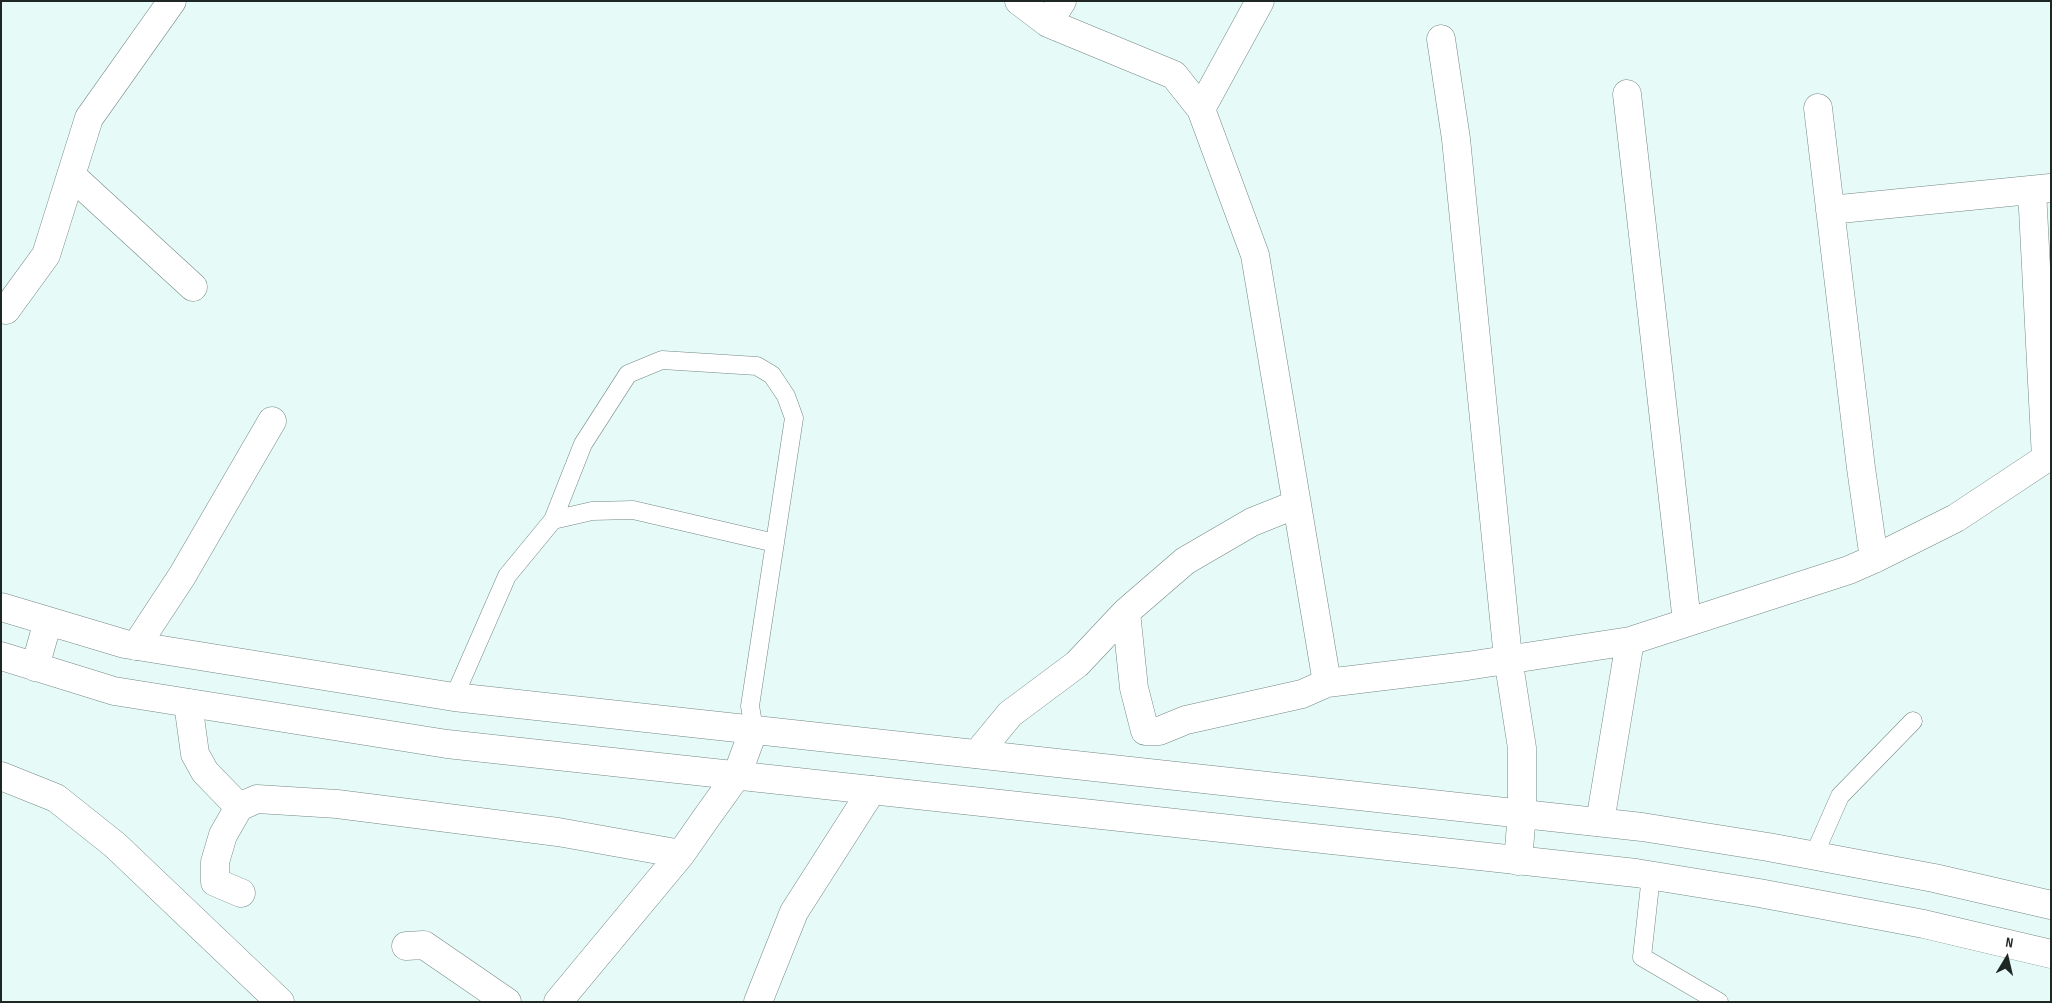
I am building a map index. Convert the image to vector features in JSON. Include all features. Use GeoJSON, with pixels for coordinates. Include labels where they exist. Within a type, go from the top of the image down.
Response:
{"type":"FeatureCollection","features":[{"type":"Feature","properties":{"kind":"street"},"geometry":{"type":"LineString","coordinates":[[6,310],[46,255],[89,118],[172,1]]}},
{"type":"Feature","properties":{"kind":"street"},"geometry":{"type":"LineString","coordinates":[[1019,1],[1055,12],[1174,75],[1201,109],[1255,255],[1327,683]]}},
{"type":"Feature","properties":{"kind":"street"},"geometry":{"type":"LineString","coordinates":[[1201,109],[1260,1]]}},
{"type":"Feature","properties":{"kind":"street"},"geometry":{"type":"LineString","coordinates":[[1441,39],[1456,139],[1508,658],[1522,748],[1522,813],[1518,861]]}},
{"type":"Feature","properties":{"kind":"street"},"geometry":{"type":"LineString","coordinates":[[1627,94],[1688,622]]}},
{"type":"Feature","properties":{"kind":"street"},"geometry":{"type":"LineString","coordinates":[[1818,108],[1874,559]]}},
{"type":"Feature","properties":{"kind":"street"},"geometry":{"type":"LineString","coordinates":[[71,175],[194,286]]}},
{"type":"Feature","properties":{"kind":"street"},"geometry":{"type":"LineString","coordinates":[[1126,612],[1134,688],[1145,731],[1159,731],[1186,720],[1302,694],[1327,683],[1466,666],[1508,658],[1630,641],[1849,570],[1956,518],[2048,457],[2041,189],[1830,210]]}},
{"type":"Feature","properties":{"kind":"street"},"geometry":{"type":"LineString","coordinates":[[136,646],[182,576],[272,421]]}},
{"type":"Feature","properties":{"kind":"street"},"geometry":{"type":"LineString","coordinates":[[977,754],[1010,714],[1077,664],[1126,612],[1185,561],[1252,522],[1297,504]]}},
{"type":"Feature","properties":{"kind":"street"},"geometry":{"type":"LineString","coordinates":[[1,607],[136,646],[454,696],[1642,827],[1814,855],[1934,878],[2051,905]]}},
{"type":"Feature","properties":{"kind":"street"},"geometry":{"type":"LineString","coordinates":[[36,667],[48,621]]}},
{"type":"Feature","properties":{"kind":"street"},"geometry":{"type":"LineString","coordinates":[[1600,822],[1630,641]]}},
{"type":"Feature","properties":{"kind":"street"},"geometry":{"type":"LineString","coordinates":[[1,656],[114,691],[447,744],[1651,876],[1759,893],[1924,924],[2051,954]]}},
{"type":"Feature","properties":{"kind":"street"},"geometry":{"type":"LineString","coordinates":[[188,702],[195,754],[205,772],[239,807]]}},
{"type":"Feature","properties":{"kind":"street"},"geometry":{"type":"LineString","coordinates":[[558,1002],[681,854],[736,775],[754,729]]}},
{"type":"Feature","properties":{"kind":"street"},"geometry":{"type":"LineString","coordinates":[[1,776],[56,798],[115,845],[280,1002]]}},
{"type":"Feature","properties":{"kind":"street"},"geometry":{"type":"LineString","coordinates":[[758,1002],[794,912],[872,790]]}},
{"type":"Feature","properties":{"kind":"street"},"geometry":{"type":"LineString","coordinates":[[241,893],[215,882],[214,862],[223,835],[239,807],[257,799],[337,804],[558,832],[681,854]]}},
{"type":"Feature","properties":{"kind":"street"},"geometry":{"type":"LineString","coordinates":[[406,946],[424,944],[507,1002]]}},
{"type":"Feature","properties":{"kind":"lane"},"geometry":{"type":"LineString","coordinates":[[454,696],[507,576],[553,520],[583,444],[628,374],[662,360],[757,366],[772,375],[786,396],[794,418],[750,706],[754,729]]}},
{"type":"Feature","properties":{"kind":"lane"},"geometry":{"type":"LineString","coordinates":[[553,520],[592,510],[633,510],[775,543]]}},
{"type":"Feature","properties":{"kind":"lane"},"geometry":{"type":"LineString","coordinates":[[1814,855],[1840,796],[1913,721]]}},
{"type":"Feature","properties":{"kind":"lane"},"geometry":{"type":"LineString","coordinates":[[1651,876],[1642,957],[1719,1002]]}}]}
